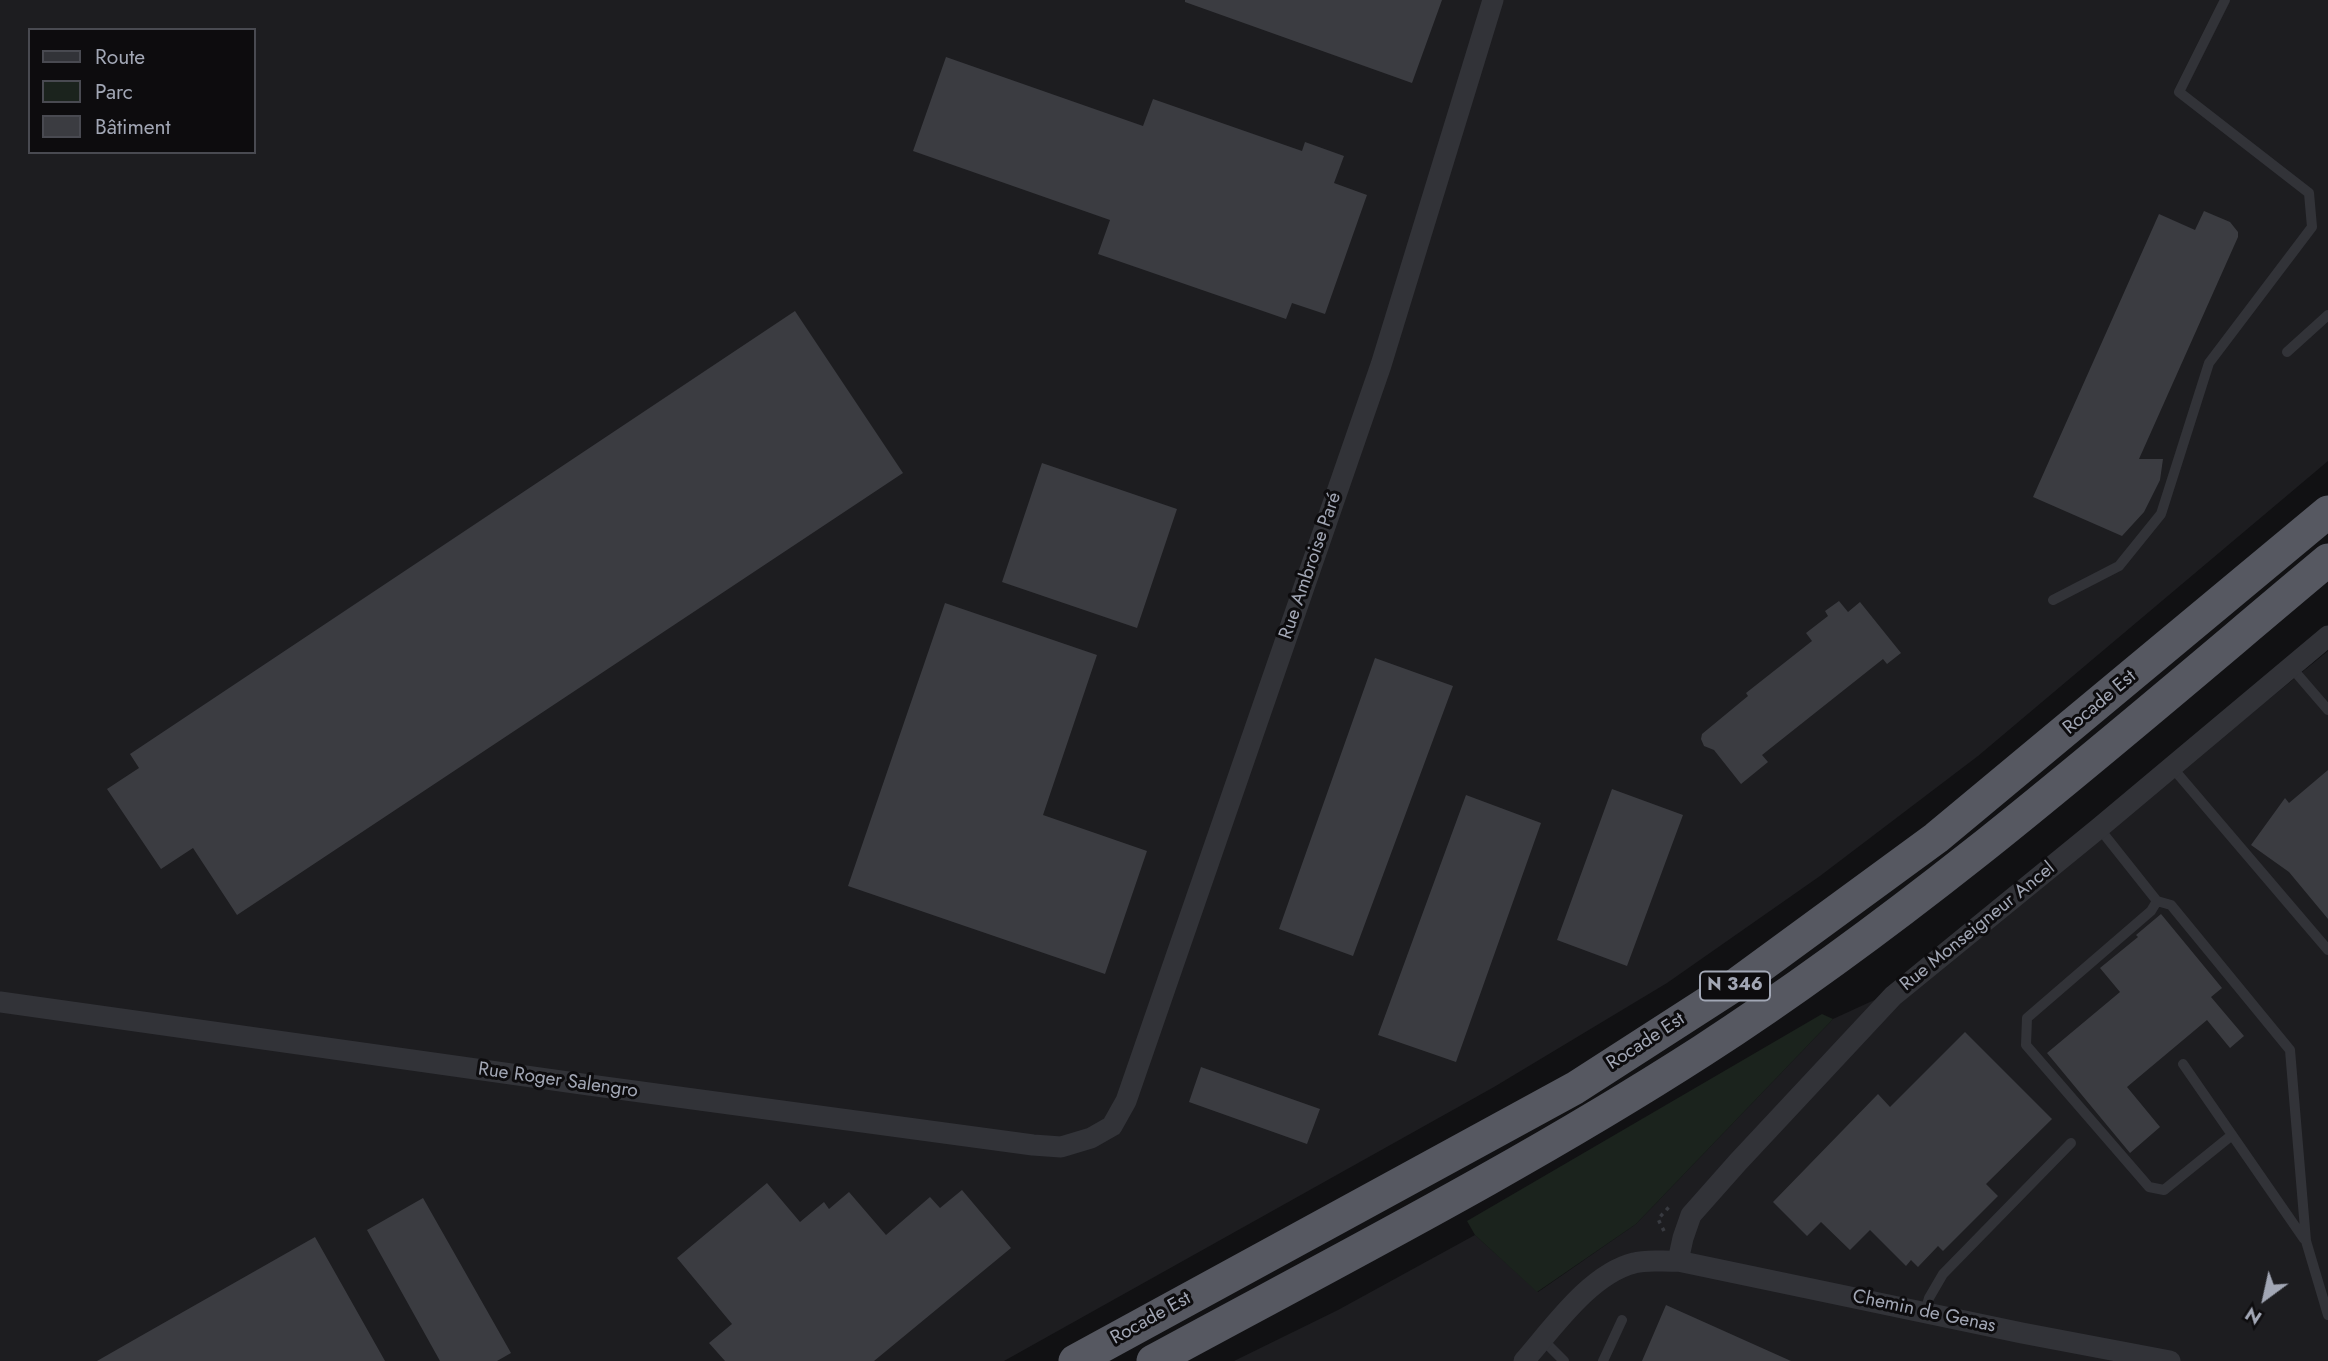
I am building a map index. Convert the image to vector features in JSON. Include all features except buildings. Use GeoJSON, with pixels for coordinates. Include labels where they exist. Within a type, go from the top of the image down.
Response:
{"type":"FeatureCollection","features":[{"type":"Feature","properties":{"kind":"highway","name":"Rocade Est"},"geometry":{"type":"LineString","coordinates":[[1075,1361],[1575,1088],[1738,983],[1936,838],[2328,512]]}},
{"type":"Feature","properties":{"kind":"highway","name":"Rocade Est"},"geometry":{"type":"LineString","coordinates":[[1153,1361],[1561,1138],[1703,1050],[1844,953],[1974,854],[2328,561]]}},
{"type":"Feature","properties":{"kind":"street","name":"Rue Ambroise Paré"},"geometry":{"type":"LineString","coordinates":[[1112,1126],[1126,1101],[1381,365],[1493,0]]}},
{"type":"Feature","properties":{"kind":"street","name":"Rue Monseigneur Ancel"},"geometry":{"type":"LineString","coordinates":[[1678,1261],[1691,1215],[1893,996],[2328,636]]}},
{"type":"Feature","properties":{"kind":"street","name":"Rue Roger Salengro"},"geometry":{"type":"LineString","coordinates":[[0,1002],[1033,1145],[1061,1147],[1091,1138],[1112,1126]]}},
{"type":"Feature","properties":{"kind":"street","name":"Chemin de Genas"},"geometry":{"type":"LineString","coordinates":[[1524,1361],[1576,1302],[1609,1274],[1635,1262],[1678,1261],[2170,1361]]}},
{"type":"Feature","properties":{"kind":"lane"},"geometry":{"type":"LineString","coordinates":[[2053,600],[2119,566],[2161,514],[2209,363],[2312,228],[2309,193],[2179,92],[2225,0]]}},
{"type":"Feature","properties":{"kind":"lane"},"geometry":{"type":"LineString","coordinates":[[2287,352],[2328,315]]}},
{"type":"Feature","properties":{"kind":"lane"},"geometry":{"type":"LineString","coordinates":[[2291,667],[2328,710]]}},
{"type":"Feature","properties":{"kind":"lane"},"geometry":{"type":"LineString","coordinates":[[2171,766],[2328,950]]}},
{"type":"Feature","properties":{"kind":"lane"},"geometry":{"type":"LineString","coordinates":[[2099,828],[2157,901],[2171,905],[2290,1050],[2306,1241],[2328,1315]]}},
{"type":"Feature","properties":{"kind":"lane"},"geometry":{"type":"LineString","coordinates":[[2157,901],[2151,911],[2027,1018],[2026,1045],[2149,1187],[2165,1190],[2232,1135]]}},
{"type":"Feature","properties":{"kind":"lane"},"geometry":{"type":"LineString","coordinates":[[2183,1064],[2306,1241]]}},
{"type":"Feature","properties":{"kind":"lane"},"geometry":{"type":"LineString","coordinates":[[1925,1312],[1928,1298],[1943,1274],[2071,1143]]}},
{"type":"Feature","properties":{"kind":"lane"},"geometry":{"type":"LineString","coordinates":[[1603,1361],[1622,1320]]}},
{"type":"Feature","properties":{"kind":"lane"},"geometry":{"type":"LineString","coordinates":[[1543,1340],[1564,1361]]}},
{"type":"Feature","properties":{"kind":"shaded area"},"geometry":{"type":"Polygon","coordinates":[[[0,0],[2328,0],[2328,461],[1978,756],[1820,876],[1667,983],[1494,1087],[1004,1361],[0,1361],[0,0]]]}},
{"type":"Feature","properties":{"kind":"shaded area"},"geometry":{"type":"Polygon","coordinates":[[[2328,651],[2328,1361],[1234,1361],[1338,1310],[1475,1235],[1538,1292],[1636,1224],[1833,1019],[1933,973],[2328,651]]]}},
{"type":"Feature","properties":{"kind":"green space"},"geometry":{"type":"Polygon","coordinates":[[[1822,1014],[1833,1019],[1636,1224],[1537,1292],[1475,1235],[1467,1221],[1822,1014]]]}}]}
